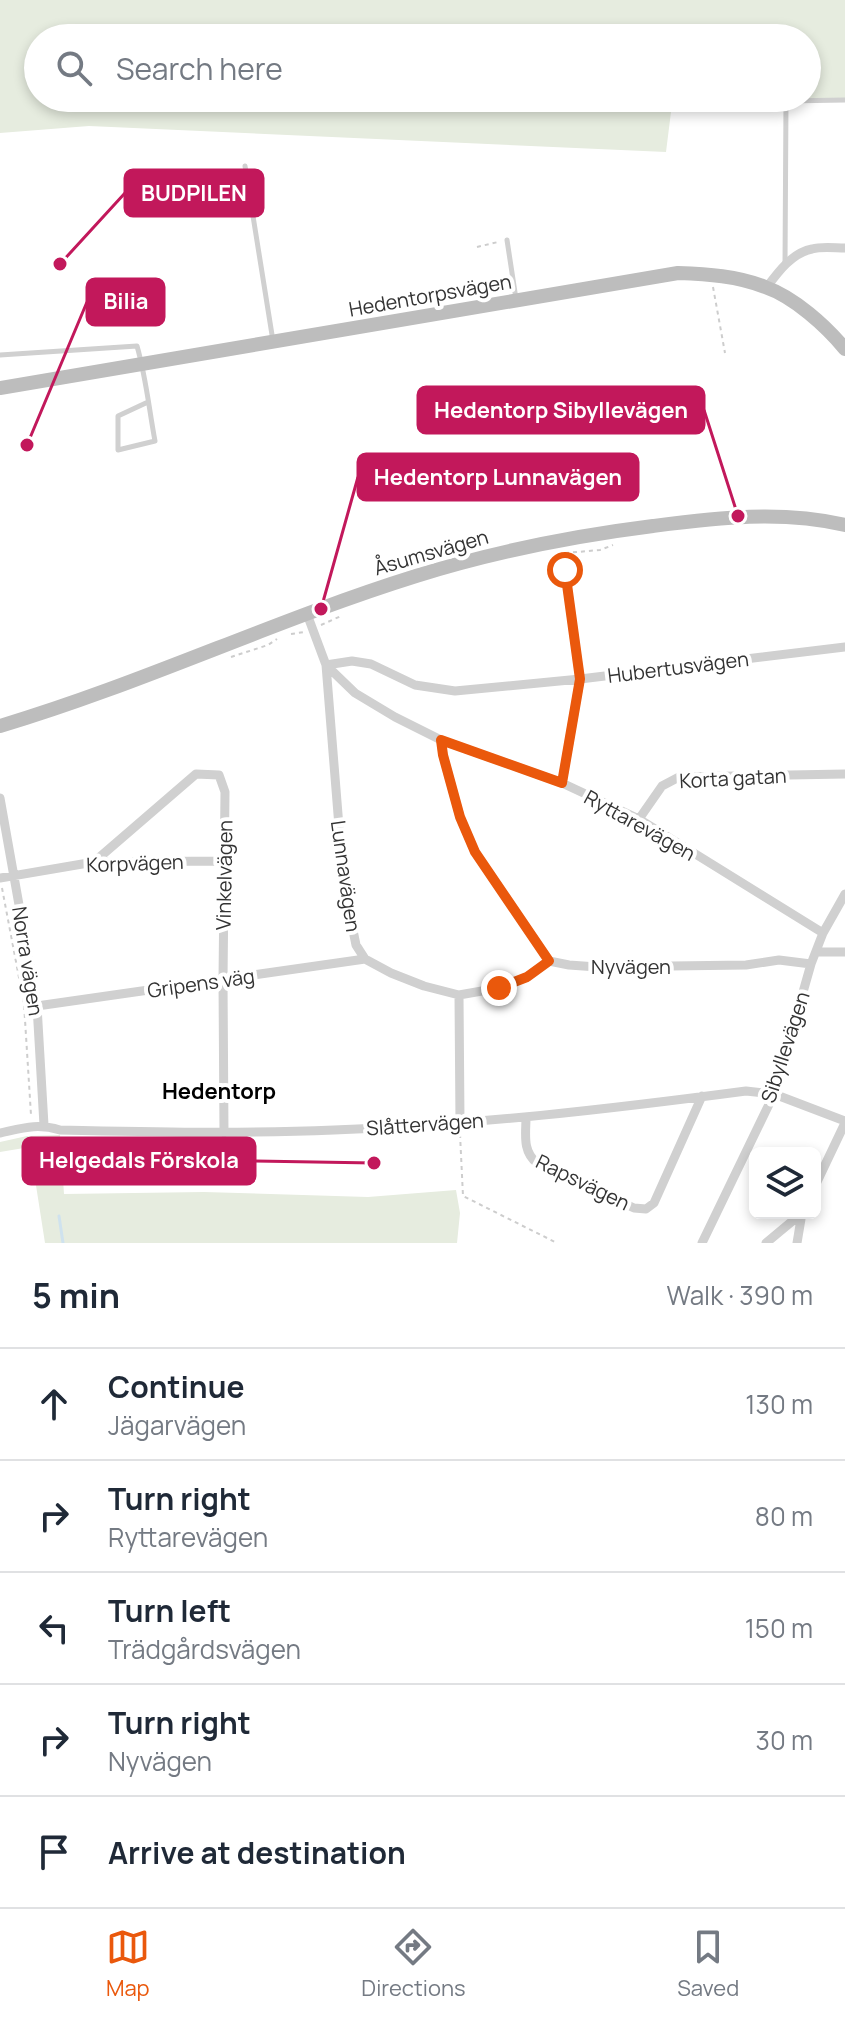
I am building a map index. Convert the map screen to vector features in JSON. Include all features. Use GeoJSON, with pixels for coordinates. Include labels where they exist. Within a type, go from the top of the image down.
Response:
{"type":"FeatureCollection","features":[{"type":"Feature","properties":{"kind":"street"},"geometry":{"type":"LineString","coordinates":[[767,287],[798,255],[813,248],[845,248]]}},
{"type":"Feature","properties":{"kind":"street","name":"Hedentorpsvägen"},"geometry":{"type":"LineString","coordinates":[[0,388],[678,273],[710,274],[767,287],[805,310],[845,349]]}},
{"type":"Feature","properties":{"kind":"street","name":"Åsumsvägen"},"geometry":{"type":"LineString","coordinates":[[0,726],[95,695],[388,585],[461,562],[615,531],[738,516],[799,517],[845,525]]}},
{"type":"Feature","properties":{"kind":"street"},"geometry":{"type":"LineString","coordinates":[[562,783],[580,679],[565,570]]}},
{"type":"Feature","properties":{"kind":"street","name":"Lunnavägen"},"geometry":{"type":"LineString","coordinates":[[307,614],[326,665],[338,824],[347,901],[356,945],[365,959],[391,973],[459,995]]}},
{"type":"Feature","properties":{"kind":"street","name":"Hubertusvägen"},"geometry":{"type":"LineString","coordinates":[[326,665],[352,661],[371,664],[415,685],[455,691],[845,647]]}},
{"type":"Feature","properties":{"kind":"street","name":"Ryttarevägen"},"geometry":{"type":"LineString","coordinates":[[326,665],[355,693],[395,717],[441,740],[562,783],[639,819],[823,933]]}},
{"type":"Feature","properties":{"kind":"street"},"geometry":{"type":"LineString","coordinates":[[441,740],[460,817],[475,852],[549,961],[527,977],[499,988],[459,995],[460,1122]]}},
{"type":"Feature","properties":{"kind":"street","name":"Vinkelvägen"},"geometry":{"type":"LineString","coordinates":[[94,862],[196,774],[219,775],[225,792],[224,1133]]}},
{"type":"Feature","properties":{"kind":"street","name":"Korta gatan"},"geometry":{"type":"LineString","coordinates":[[639,819],[662,786],[679,777],[845,774]]}},
{"type":"Feature","properties":{"kind":"street","name":"Norra vägen"},"geometry":{"type":"LineString","coordinates":[[0,798],[37,1006],[44,1125]]}},
{"type":"Feature","properties":{"kind":"street","name":"Korpvägen"},"geometry":{"type":"LineString","coordinates":[[0,878],[94,862],[224,861]]}},
{"type":"Feature","properties":{"kind":"street","name":"Sibyllevägen"},"geometry":{"type":"LineString","coordinates":[[702,1243],[774,1094],[811,964],[823,933],[845,894]]}},
{"type":"Feature","properties":{"kind":"street"},"geometry":{"type":"LineString","coordinates":[[817,952],[845,952]]}},
{"type":"Feature","properties":{"kind":"street","name":"Gripens väg"},"geometry":{"type":"LineString","coordinates":[[37,1006],[365,959]]}},
{"type":"Feature","properties":{"kind":"street","name":"Nyvägen"},"geometry":{"type":"LineString","coordinates":[[549,961],[597,967],[746,965],[779,960],[811,964]]}},
{"type":"Feature","properties":{"kind":"street","name":"Slåttervägen"},"geometry":{"type":"LineString","coordinates":[[0,1133],[44,1125],[60,1130],[224,1133],[335,1130],[526,1117],[746,1091],[774,1094],[845,1122]]}},
{"type":"Feature","properties":{"kind":"street","name":"Rapsvägen"},"geometry":{"type":"LineString","coordinates":[[526,1117],[526,1148],[537,1163],[634,1208],[646,1209],[654,1203],[702,1096]]}},
{"type":"Feature","properties":{"kind":"street"},"geometry":{"type":"LineString","coordinates":[[821,1173],[845,1122]]}},
{"type":"Feature","properties":{"kind":"street"},"geometry":{"type":"LineString","coordinates":[[766,1243],[802,1213],[797,1243]]}},
{"type":"Feature","properties":{"kind":"lane"},"geometry":{"type":"LineString","coordinates":[[821,100],[845,100]]}},
{"type":"Feature","properties":{"kind":"lane"},"geometry":{"type":"LineString","coordinates":[[785,266],[786,112]]}},
{"type":"Feature","properties":{"kind":"lane"},"geometry":{"type":"LineString","coordinates":[[245,166],[273,342]]}},
{"type":"Feature","properties":{"kind":"lane"},"geometry":{"type":"LineString","coordinates":[[507,240],[517,300]]}},
{"type":"Feature","properties":{"kind":"lane"},"geometry":{"type":"LineString","coordinates":[[0,355],[137,346],[142,364],[155,441],[118,450],[118,416],[148,402]]}},
{"type":"Feature","properties":{"kind":"path"},"geometry":{"type":"LineString","coordinates":[[477,247],[507,240]]}},
{"type":"Feature","properties":{"kind":"path"},"geometry":{"type":"LineString","coordinates":[[710,274],[725,353]]}},
{"type":"Feature","properties":{"kind":"path"},"geometry":{"type":"LineString","coordinates":[[562,553],[572,554],[621,541]]}},
{"type":"Feature","properties":{"kind":"path"},"geometry":{"type":"LineString","coordinates":[[222,658],[233,657],[284,636],[313,630],[341,616]]}},
{"type":"Feature","properties":{"kind":"path"},"geometry":{"type":"LineString","coordinates":[[0,878],[24,1004],[31,1126]]}},
{"type":"Feature","properties":{"kind":"path"},"geometry":{"type":"LineString","coordinates":[[460,1122],[463,1196],[557,1243]]}},
{"type":"Feature","properties":{"kind":"shaded area"},"geometry":{"type":"Polygon","coordinates":[[[0,0],[845,0],[845,100],[821,101],[821,24],[24,24],[24,112],[671,112],[666,152],[89,126],[0,133],[0,0]]]}},
{"type":"Feature","properties":{"kind":"shaded area"},"geometry":{"type":"Polygon","coordinates":[[[60,1135],[64,1194],[204,1192],[368,1197],[456,1190],[460,1213],[457,1243],[45,1243],[30,1147],[0,1152],[0,1142],[27,1136],[60,1135]]]}},
{"type":"Feature","properties":{"kind":"waterway"},"geometry":{"type":"LineString","coordinates":[[59,1216],[63,1243]]}},
{"type":"Feature","properties":{"kind":"place","name":"BUDPILEN"},"geometry":{"type":"Point","coordinates":[60,264]}},
{"type":"Feature","properties":{"kind":"place","name":"Bilia"},"geometry":{"type":"Point","coordinates":[27,445]}},
{"type":"Feature","properties":{"kind":"place","name":"Hedentorp Sibyllevägen"},"geometry":{"type":"Point","coordinates":[738,516]}},
{"type":"Feature","properties":{"kind":"place","name":"Hedentorp Lunnavägen"},"geometry":{"type":"Point","coordinates":[321,609]}},
{"type":"Feature","properties":{"kind":"place","name":"Helgedals Förskola"},"geometry":{"type":"Point","coordinates":[374,1163]}},
{"type":"Feature","properties":{"kind":"district","name":"Hedentorp"},"geometry":{"type":"Point","coordinates":[219,1091]}},
{"type":"Feature","properties":{"kind":"route"},"geometry":{"type":"LineString","coordinates":[[499,988],[527,977],[549,961],[475,852],[460,817],[441,740],[562,783],[580,679],[565,570]]}}]}
